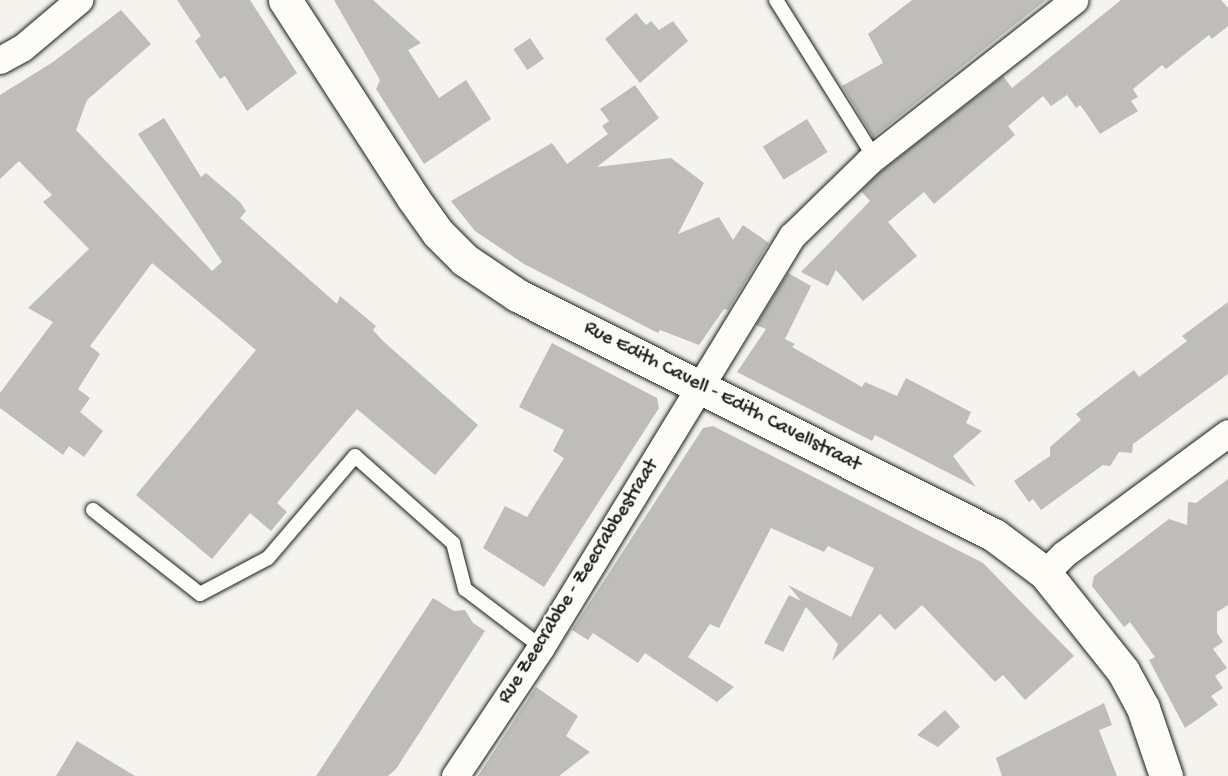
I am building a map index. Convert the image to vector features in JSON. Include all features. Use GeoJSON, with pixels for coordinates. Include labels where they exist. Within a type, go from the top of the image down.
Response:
{"type":"FeatureCollection","features":[{"type":"Feature","properties":{"kind":"street"},"geometry":{"type":"LineString","coordinates":[[0,60],[22,48],[79,0]]}},
{"type":"Feature","properties":{"kind":"street","name":"Rue Edith Cavell - Edith Cavellstraat"},"geometry":{"type":"LineString","coordinates":[[285,0],[412,198],[438,233],[465,260],[517,295],[994,535],[1045,573],[1123,671],[1143,708],[1167,776]]}},
{"type":"Feature","properties":{"kind":"street","name":"Rue Zeecrabbe - Zeecrabbestraat"},"geometry":{"type":"LineString","coordinates":[[455,776],[541,647],[792,236],[874,157],[1074,0]]}},
{"type":"Feature","properties":{"kind":"street"},"geometry":{"type":"LineString","coordinates":[[1045,573],[1064,554],[1228,433]]}},
{"type":"Feature","properties":{"kind":"lane"},"geometry":{"type":"LineString","coordinates":[[776,0],[874,157]]}},
{"type":"Feature","properties":{"kind":"lane"},"geometry":{"type":"LineString","coordinates":[[93,510],[200,594],[268,558],[355,456],[453,543],[465,589],[541,647]]}},
{"type":"Feature","properties":{"kind":"building"},"geometry":{"type":"Polygon","coordinates":[[[177,0],[250,0],[297,73],[247,111],[225,76],[220,79],[195,41],[201,36],[177,0]]]}},
{"type":"Feature","properties":{"kind":"building"},"geometry":{"type":"Polygon","coordinates":[[[334,0],[373,0],[421,43],[408,50],[439,98],[466,80],[491,119],[424,164],[376,89],[380,80],[334,0]]]}},
{"type":"Feature","properties":{"kind":"building"},"geometry":{"type":"Polygon","coordinates":[[[912,0],[1046,0],[873,137],[842,86],[883,63],[868,34],[912,0]]]}},
{"type":"Feature","properties":{"kind":"building"},"geometry":{"type":"Polygon","coordinates":[[[1121,0],[1221,0],[1228,8],[1228,26],[1212,39],[1209,35],[1166,69],[1162,65],[1133,89],[1138,97],[1131,101],[1138,111],[1100,134],[1080,105],[1076,108],[1067,95],[1051,106],[1043,96],[1008,126],[1015,135],[934,204],[924,192],[888,222],[917,256],[863,301],[836,270],[828,286],[801,272],[870,201],[861,191],[879,173],[1003,76],[1012,88],[1121,0]]]}},
{"type":"Feature","properties":{"kind":"building"},"geometry":{"type":"Polygon","coordinates":[[[121,10],[151,44],[87,100],[76,130],[212,271],[222,262],[138,134],[164,118],[201,177],[206,173],[240,202],[246,211],[240,218],[337,304],[340,296],[376,326],[373,330],[383,341],[478,425],[435,475],[357,409],[277,503],[287,512],[271,531],[250,513],[212,559],[136,495],[256,350],[152,263],[90,346],[100,354],[78,389],[90,398],[80,412],[103,431],[84,457],[69,446],[63,455],[0,408],[0,393],[53,322],[28,308],[89,249],[43,202],[52,195],[19,161],[0,179],[0,95],[53,62],[121,10]]]}},
{"type":"Feature","properties":{"kind":"building"},"geometry":{"type":"Polygon","coordinates":[[[636,13],[646,25],[651,21],[659,30],[673,21],[688,41],[640,83],[605,39],[636,13]]]}},
{"type":"Feature","properties":{"kind":"building"},"geometry":{"type":"Polygon","coordinates":[[[530,38],[544,59],[527,70],[513,49],[530,38]]]}},
{"type":"Feature","properties":{"kind":"building"},"geometry":{"type":"Polygon","coordinates":[[[635,85],[659,118],[597,167],[671,158],[704,183],[678,234],[719,217],[733,240],[743,225],[769,243],[728,310],[724,309],[699,345],[660,330],[658,333],[524,264],[475,231],[451,201],[552,143],[567,164],[608,134],[602,126],[609,121],[600,109],[635,85]]]}},
{"type":"Feature","properties":{"kind":"building"},"geometry":{"type":"Polygon","coordinates":[[[807,119],[828,152],[784,180],[763,147],[807,119]]]}},
{"type":"Feature","properties":{"kind":"building"},"geometry":{"type":"Polygon","coordinates":[[[788,273],[811,286],[785,339],[795,344],[792,347],[862,387],[865,382],[897,396],[906,378],[971,412],[966,423],[982,431],[953,456],[976,487],[875,435],[872,441],[737,372],[766,329],[756,325],[788,273]]]}},
{"type":"Feature","properties":{"kind":"building"},"geometry":{"type":"Polygon","coordinates":[[[1228,302],[1228,374],[1133,444],[1132,453],[1119,452],[1110,466],[1103,465],[1041,510],[1033,499],[1029,502],[1014,481],[1050,456],[1050,447],[1081,420],[1076,414],[1134,370],[1139,377],[1187,341],[1182,336],[1228,302]]]}},
{"type":"Feature","properties":{"kind":"building"},"geometry":{"type":"Polygon","coordinates":[[[552,343],[657,398],[659,408],[544,587],[483,548],[505,506],[527,517],[564,458],[553,451],[564,430],[519,407],[552,343]]]}},
{"type":"Feature","properties":{"kind":"building"},"geometry":{"type":"Polygon","coordinates":[[[713,426],[983,563],[1074,656],[1025,700],[1003,675],[995,682],[922,605],[895,630],[880,614],[832,661],[838,644],[806,607],[783,652],[764,643],[789,595],[801,601],[788,585],[851,617],[874,568],[828,546],[824,552],[771,528],[719,628],[710,624],[688,657],[734,687],[717,702],[645,653],[638,663],[593,633],[588,640],[572,630],[703,428],[713,426]]]}},
{"type":"Feature","properties":{"kind":"building"},"geometry":{"type":"Polygon","coordinates":[[[1228,479],[1228,605],[1217,612],[1217,633],[1223,642],[1213,649],[1227,668],[1215,676],[1223,688],[1211,696],[1218,705],[1185,728],[1149,660],[1155,657],[1130,622],[1124,627],[1092,586],[1094,576],[1169,519],[1187,525],[1188,502],[1196,503],[1228,479]]]}},
{"type":"Feature","properties":{"kind":"building"},"geometry":{"type":"Polygon","coordinates":[[[433,598],[454,611],[465,610],[473,623],[485,631],[396,769],[388,776],[316,776],[433,598]]]}},
{"type":"Feature","properties":{"kind":"building"},"geometry":{"type":"Polygon","coordinates":[[[536,687],[578,716],[566,736],[590,752],[559,776],[478,776],[536,687]]]}},
{"type":"Feature","properties":{"kind":"building"},"geometry":{"type":"Polygon","coordinates":[[[1104,703],[1112,725],[1099,730],[1117,776],[1002,776],[996,758],[1104,703]]]}},
{"type":"Feature","properties":{"kind":"building"},"geometry":{"type":"Polygon","coordinates":[[[945,710],[960,727],[938,747],[917,735],[945,710]]]}},
{"type":"Feature","properties":{"kind":"building"},"geometry":{"type":"Polygon","coordinates":[[[77,741],[135,776],[56,776],[77,741]]]}}]}
